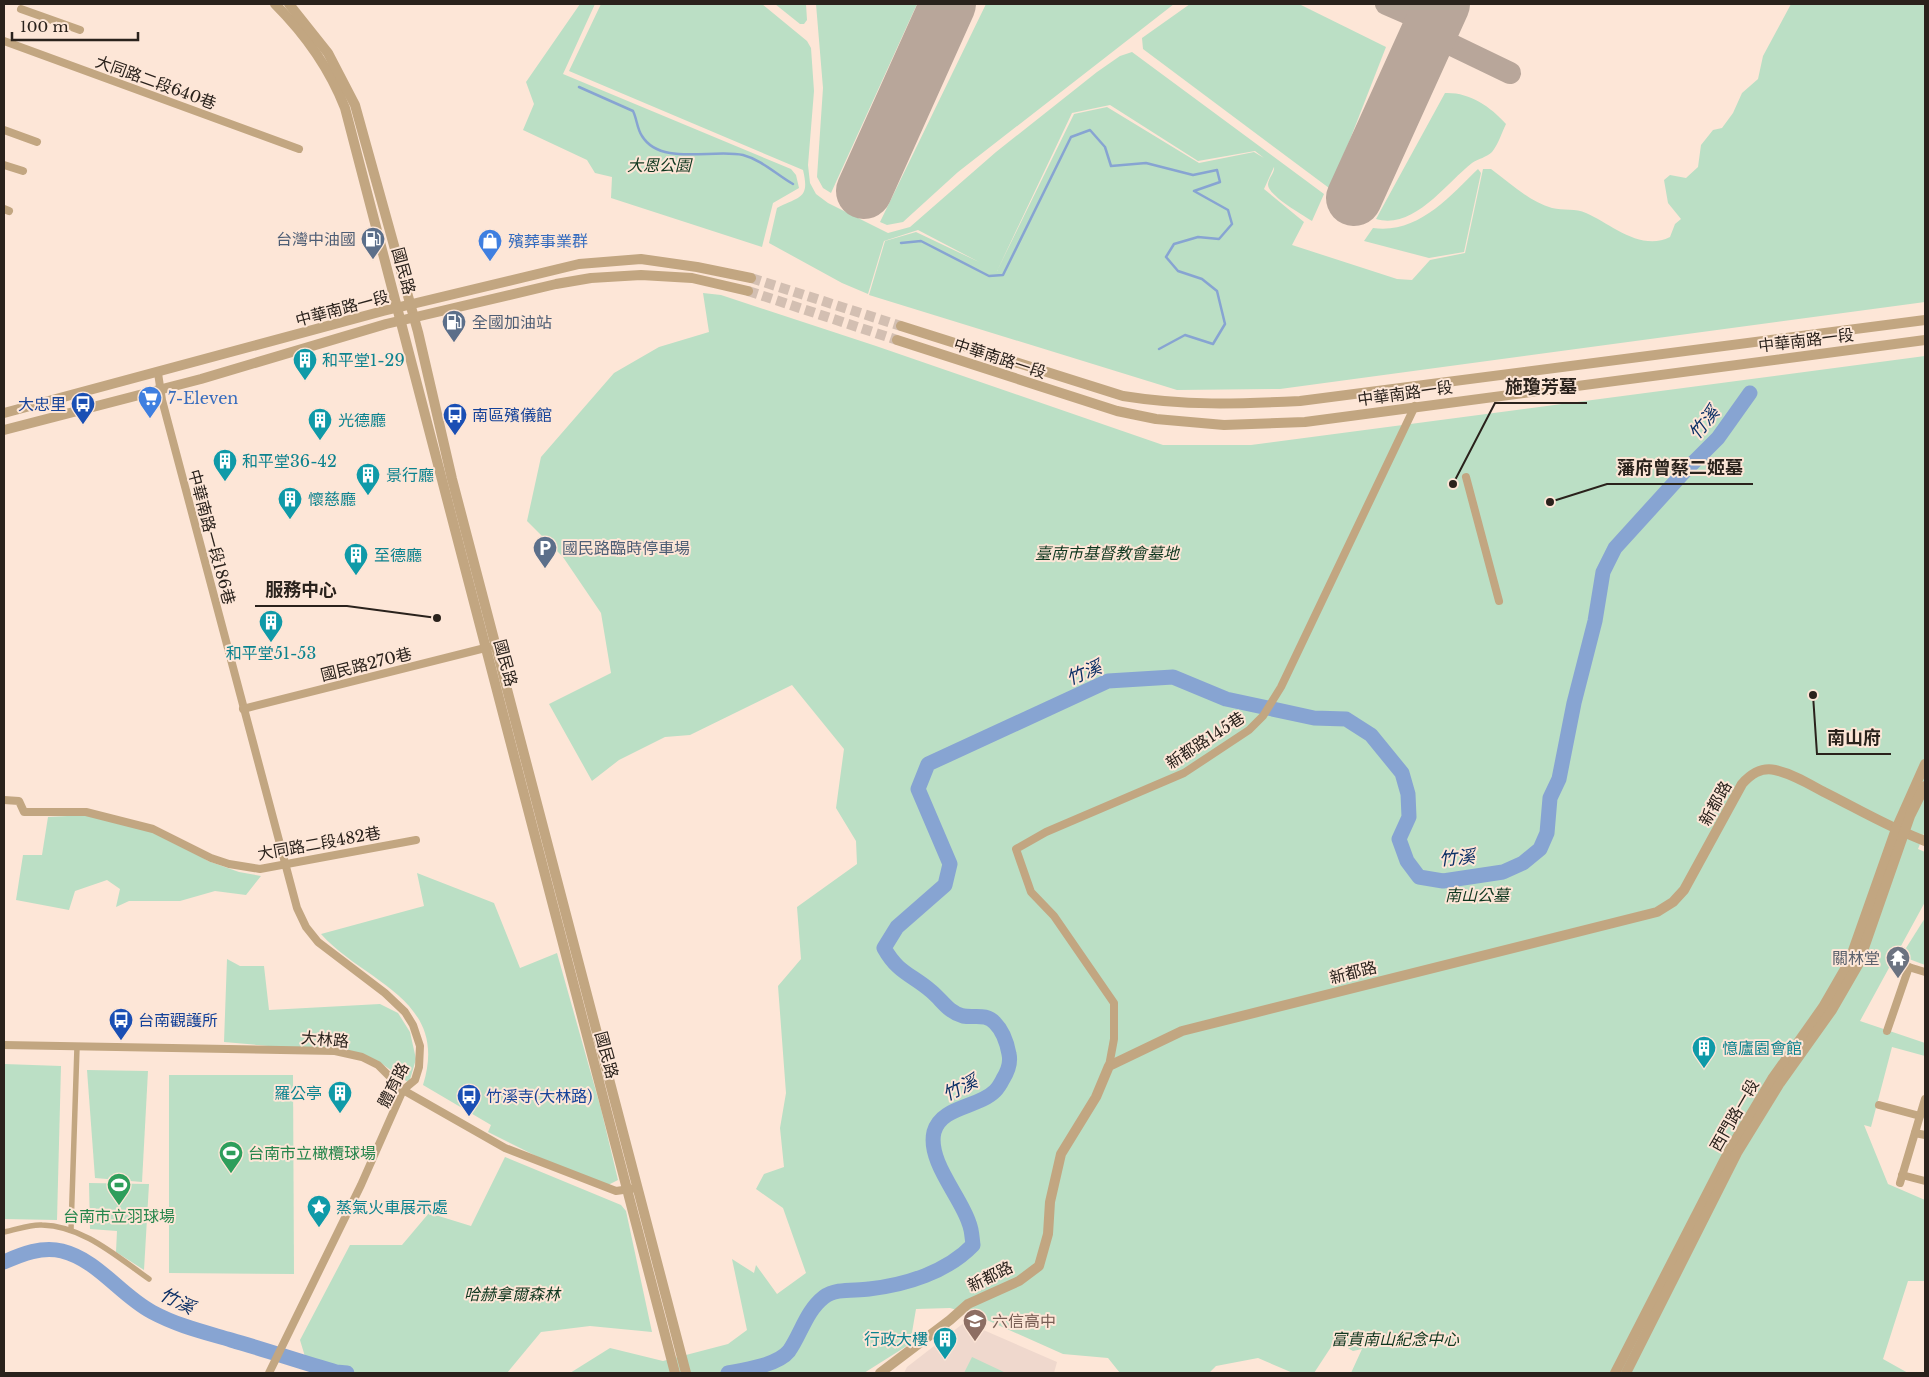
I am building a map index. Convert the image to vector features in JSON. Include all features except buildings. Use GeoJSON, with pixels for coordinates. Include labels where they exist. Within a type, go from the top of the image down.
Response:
{"type":"FeatureCollection","features":[{"type":"Feature","properties":{"kind":"street","name":"國民路"},"geometry":{"type":"LineString","coordinates":[[275,4],[300,29],[319,57],[342,102],[491,646],[673,1346]]}},
{"type":"Feature","properties":{"kind":"street","name":"國民路"},"geometry":{"type":"LineString","coordinates":[[289,4],[328,53],[355,105],[409,306],[414,318],[491,646]]}},
{"type":"Feature","properties":{"kind":"street"},"geometry":{"type":"LineString","coordinates":[[20,9],[80,30]]}},
{"type":"Feature","properties":{"kind":"street","name":"大同路二段640巷"},"geometry":{"type":"LineString","coordinates":[[4,41],[300,149]]}},
{"type":"Feature","properties":{"kind":"street"},"geometry":{"type":"LineString","coordinates":[[4,130],[37,142]]}},
{"type":"Feature","properties":{"kind":"street"},"geometry":{"type":"LineString","coordinates":[[4,165],[23,171]]}},
{"type":"Feature","properties":{"kind":"street","name":"中華南路一段"},"geometry":{"type":"LineString","coordinates":[[4,413],[398,308],[578,264],[641,259],[697,267],[751,278]]}},
{"type":"Feature","properties":{"kind":"street","name":"中華南路一段"},"geometry":{"type":"LineString","coordinates":[[4,430],[160,390],[401,321],[556,284],[591,278],[640,274],[684,278],[748,291]]}},
{"type":"Feature","properties":{"kind":"street","name":"中華南路一段"},"geometry":{"type":"LineString","coordinates":[[901,326],[1123,396],[1161,402],[1220,405],[1300,401],[1925,320]]}},
{"type":"Feature","properties":{"kind":"street","name":"中華南路一段"},"geometry":{"type":"LineString","coordinates":[[897,340],[1081,401],[1156,419],[1224,425],[1287,422],[1925,340]]}},
{"type":"Feature","properties":{"kind":"street","name":"中華南路一段186巷"},"geometry":{"type":"LineString","coordinates":[[158,373],[160,390],[285,864]]}},
{"type":"Feature","properties":{"kind":"street","name":"新都路145巷"},"geometry":{"type":"LineString","coordinates":[[1109,1066],[1114,1039],[1114,1003],[1054,916],[1031,892],[1016,849],[1046,832],[1184,773],[1249,730],[1263,716],[1281,687],[1415,406]]}},
{"type":"Feature","properties":{"kind":"street"},"geometry":{"type":"LineString","coordinates":[[1466,477],[1499,601]]}},
{"type":"Feature","properties":{"kind":"street","name":"國民路270巷"},"geometry":{"type":"LineString","coordinates":[[243,708],[491,646]]}},
{"type":"Feature","properties":{"kind":"street","name":"西門路一段"},"geometry":{"type":"LineString","coordinates":[[1615,1373],[1730,1150],[1772,1079],[1823,1007],[1848,962],[1925,764]]}},
{"type":"Feature","properties":{"kind":"street","name":"新都路"},"geometry":{"type":"LineString","coordinates":[[880,1373],[968,1304],[1019,1281],[1039,1266],[1048,1234],[1050,1202],[1061,1154],[1096,1097],[1109,1066],[1182,1031],[1657,912],[1673,902],[1684,890],[1742,784],[1752,774],[1759,771],[1774,770],[1794,777],[1900,831],[1925,841]]}},
{"type":"Feature","properties":{"kind":"street","name":"西門路一段"},"geometry":{"type":"LineString","coordinates":[[1626,1373],[1737,1153],[1780,1083],[1832,1010],[1858,965],[1900,831],[1925,786]]}},
{"type":"Feature","properties":{"kind":"street","name":"大同路二段482巷"},"geometry":{"type":"LineString","coordinates":[[4,800],[20,801],[24,812],[86,812],[153,829],[211,858],[229,864],[260,870],[416,840]]}},
{"type":"Feature","properties":{"kind":"street","name":"體育路"},"geometry":{"type":"LineString","coordinates":[[269,1372],[361,1185],[403,1090],[415,1080],[419,1067],[420,1046],[413,1024],[396,1002],[312,935],[301,918],[285,864]]}},
{"type":"Feature","properties":{"kind":"street"},"geometry":{"type":"LineString","coordinates":[[1887,1031],[1905,966],[1925,972]]}},
{"type":"Feature","properties":{"kind":"street","name":"大林路"},"geometry":{"type":"LineString","coordinates":[[4,1045],[335,1051],[362,1057],[378,1065],[403,1090],[504,1148],[616,1190],[632,1189]]}},
{"type":"Feature","properties":{"kind":"street"},"geometry":{"type":"LineString","coordinates":[[71,1229],[76,1047]]}},
{"type":"Feature","properties":{"kind":"street"},"geometry":{"type":"LineString","coordinates":[[1925,1099],[1901,1179],[1925,1181]]}},
{"type":"Feature","properties":{"kind":"street"},"geometry":{"type":"LineString","coordinates":[[1879,1105],[1920,1116]]}},
{"type":"Feature","properties":{"kind":"street"},"geometry":{"type":"LineString","coordinates":[[1915,1133],[1925,1135]]}},
{"type":"Feature","properties":{"kind":"street"},"geometry":{"type":"LineString","coordinates":[[4,1232],[41,1224],[71,1229],[101,1245],[149,1279]]}},
{"type":"Feature","properties":{"kind":"street"},"geometry":{"type":"LineString","coordinates":[[673,1346],[675,1373]]}},
{"type":"Feature","properties":{"kind":"street"},"geometry":{"type":"LineString","coordinates":[[673,1346],[686,1373]]}},
{"type":"Feature","properties":{"kind":"shaded area","name":"六信高中"},"geometry":{"type":"Polygon","coordinates":[[[965,1322],[1057,1362],[1054,1373],[904,1373],[907,1367],[965,1322]]]}},
{"type":"Feature","properties":{"kind":"green space","name":"大恩公園"},"geometry":{"type":"Polygon","coordinates":[[[580,4],[595,4],[563,74],[791,169],[796,175],[799,188],[773,203],[762,247],[611,198],[612,177],[595,173],[587,160],[523,130],[534,104],[526,82],[580,4]]]}},
{"type":"Feature","properties":{"kind":"green space"},"geometry":{"type":"Polygon","coordinates":[[[601,4],[762,4],[807,41],[811,48],[814,91],[808,165],[810,183],[816,194],[828,203],[888,233],[910,227],[996,152],[1097,72],[1120,56],[1132,52],[1324,194],[1312,221],[1279,199],[1269,189],[1268,184],[1274,167],[1264,189],[1304,222],[1292,245],[1397,279],[1412,280],[1430,260],[1465,253],[1483,169],[1491,169],[1520,192],[1544,205],[1556,209],[1582,211],[1637,239],[1659,241],[1670,237],[1675,224],[1681,219],[1668,203],[1664,180],[1670,175],[1686,178],[1698,167],[1701,145],[1713,130],[1722,128],[1733,113],[1742,93],[1758,79],[1763,56],[1791,4],[1925,4],[1925,302],[1280,389],[1177,390],[869,295],[885,241],[916,232],[979,262],[918,230],[884,241],[868,294],[842,283],[769,243],[777,208],[797,198],[804,192],[805,179],[803,170],[569,71],[601,4]],[[1110,105],[1072,113],[997,271],[1074,114],[1107,107],[1199,163],[1254,152],[1264,158],[1255,151],[1198,161],[1110,105]]]}},
{"type":"Feature","properties":{"kind":"green space"},"geometry":{"type":"Polygon","coordinates":[[[775,4],[806,4],[807,20],[804,24],[800,24],[775,4]]]}},
{"type":"Feature","properties":{"kind":"green space"},"geometry":{"type":"Polygon","coordinates":[[[816,4],[917,4],[831,193],[823,188],[817,177],[823,88],[816,4]]]}},
{"type":"Feature","properties":{"kind":"green space"},"geometry":{"type":"Polygon","coordinates":[[[986,4],[1174,4],[958,172],[903,222],[887,225],[880,222],[986,4]]]}},
{"type":"Feature","properties":{"kind":"green space"},"geometry":{"type":"Polygon","coordinates":[[[1190,4],[1299,4],[1386,47],[1329,188],[1143,49],[1142,38],[1190,4]]]}},
{"type":"Feature","properties":{"kind":"green space"},"geometry":{"type":"Polygon","coordinates":[[[1445,93],[1454,93],[1478,101],[1500,117],[1506,124],[1496,146],[1490,154],[1472,163],[1440,193],[1416,212],[1390,221],[1376,219],[1445,93]]]}},
{"type":"Feature","properties":{"kind":"green space"},"geometry":{"type":"Polygon","coordinates":[[[1478,169],[1481,173],[1464,252],[1429,258],[1364,241],[1373,228],[1389,228],[1404,225],[1418,220],[1431,212],[1478,169]]]}},
{"type":"Feature","properties":{"kind":"green space","name":"南山公墓"},"geometry":{"type":"Polygon","coordinates":[[[703,293],[721,295],[876,346],[1163,445],[1251,445],[1925,356],[1925,831],[1918,849],[1925,852],[1925,902],[1860,1021],[1925,1043],[1925,1056],[1892,1047],[1871,1127],[1864,1125],[1888,1184],[1925,1200],[1925,1281],[1908,1281],[1883,1359],[1908,1373],[1351,1373],[1362,1349],[1353,1351],[1335,1341],[1314,1373],[1293,1373],[1258,1358],[1216,1366],[1209,1373],[1120,1373],[1108,1358],[1063,1354],[978,1316],[950,1308],[916,1309],[910,1344],[864,1373],[570,1373],[610,1348],[663,1361],[728,1344],[747,1330],[732,1259],[754,1273],[756,1265],[777,1294],[806,1273],[783,1208],[756,1189],[764,1174],[784,1167],[780,1128],[786,1093],[778,986],[801,959],[797,907],[857,864],[856,841],[836,808],[844,749],[792,685],[690,735],[665,737],[619,760],[592,781],[549,704],[611,673],[601,613],[563,557],[527,521],[541,457],[614,373],[659,347],[709,332],[703,293]]]}},
{"type":"Feature","properties":{"kind":"green space"},"geometry":{"type":"Polygon","coordinates":[[[87,815],[152,831],[188,848],[208,861],[239,872],[261,876],[246,895],[215,891],[180,901],[129,901],[116,907],[120,889],[107,880],[75,891],[69,910],[16,900],[23,855],[42,855],[48,817],[87,815]]]}},
{"type":"Feature","properties":{"kind":"green space"},"geometry":{"type":"Polygon","coordinates":[[[417,873],[494,903],[520,968],[557,953],[601,1109],[618,1180],[608,1185],[540,1158],[488,1132],[491,1125],[423,1085],[428,1056],[425,1032],[414,1012],[399,996],[339,951],[321,934],[424,906],[417,873]]]}},
{"type":"Feature","properties":{"kind":"green space"},"geometry":{"type":"Polygon","coordinates":[[[1925,918],[1925,965],[1901,956],[1925,918]]]}},
{"type":"Feature","properties":{"kind":"green space"},"geometry":{"type":"Polygon","coordinates":[[[227,959],[240,966],[264,966],[269,1010],[380,1004],[398,1013],[410,1032],[416,1059],[409,1083],[378,1061],[337,1048],[291,1048],[224,1042],[227,959]]]}},
{"type":"Feature","properties":{"kind":"green space"},"geometry":{"type":"Polygon","coordinates":[[[4,1064],[61,1066],[57,1220],[4,1219],[4,1064]]]}},
{"type":"Feature","properties":{"kind":"green space"},"geometry":{"type":"Polygon","coordinates":[[[87,1070],[148,1071],[142,1182],[95,1178],[87,1070]]]}},
{"type":"Feature","properties":{"kind":"green space","name":"台南市立橄欖球場"},"geometry":{"type":"Polygon","coordinates":[[[169,1075],[293,1075],[294,1274],[169,1273],[169,1075]]]}},
{"type":"Feature","properties":{"kind":"green space","name":"哈赫拿爾森林"},"geometry":{"type":"Polygon","coordinates":[[[505,1157],[621,1205],[626,1211],[652,1332],[590,1326],[541,1332],[507,1373],[310,1373],[300,1340],[350,1245],[402,1245],[429,1213],[471,1226],[505,1157]]]}},
{"type":"Feature","properties":{"kind":"green space","name":"台南市立羽球場"},"geometry":{"type":"Polygon","coordinates":[[[89,1183],[149,1184],[144,1270],[116,1252],[117,1231],[90,1229],[89,1183]]]}},
{"type":"Feature","properties":{"kind":"green space"},"geometry":{"type":"Polygon","coordinates":[[[972,1357],[1006,1373],[964,1373],[972,1357]]]}},
{"type":"Feature","properties":{"kind":"waterway"},"geometry":{"type":"LineString","coordinates":[[579,87],[633,111],[642,136],[651,145],[662,151],[675,154],[731,153],[743,155],[763,164],[793,184]]}},
{"type":"Feature","properties":{"kind":"waterway"},"geometry":{"type":"LineString","coordinates":[[901,243],[921,241],[989,276],[1003,275],[1071,137],[1090,130],[1105,147],[1111,166],[1146,163],[1193,175],[1217,170],[1220,182],[1194,191],[1228,210],[1232,224],[1219,239],[1198,237],[1174,244],[1166,257],[1178,271],[1202,279],[1217,291],[1225,324],[1213,344],[1185,335],[1159,349]]}},
{"type":"Feature","properties":{"kind":"waterway","name":"竹溪"},"geometry":{"type":"LineString","coordinates":[[728,1373],[761,1366],[784,1356],[789,1351],[813,1309],[829,1294],[840,1291],[883,1287],[925,1276],[951,1263],[973,1245],[971,1228],[965,1213],[935,1155],[934,1132],[938,1123],[944,1117],[988,1097],[996,1090],[1009,1067],[1010,1057],[1007,1046],[1000,1030],[992,1020],[984,1017],[963,1016],[953,1012],[931,991],[894,963],[884,948],[897,927],[945,885],[950,864],[918,789],[928,764],[1108,681],[1173,677],[1226,699],[1314,718],[1346,719],[1371,735],[1402,773],[1408,794],[1409,817],[1399,839],[1407,861],[1419,877],[1443,881],[1503,872],[1523,863],[1540,849],[1547,833],[1550,798],[1559,779],[1574,703],[1595,621],[1603,572],[1615,548],[1685,471],[1718,438],[1750,393]]}},
{"type":"Feature","properties":{"kind":"waterway","name":"竹溪"},"geometry":{"type":"LineString","coordinates":[[4,1262],[40,1250],[62,1251],[87,1262],[140,1305],[172,1321],[336,1372],[347,1373]]}},
{"type":"Feature","properties":{"kind":"taxiway"},"geometry":{"type":"LineString","coordinates":[[1386,4],[1432,24]]}},
{"type":"Feature","properties":{"kind":"taxiway"},"geometry":{"type":"LineString","coordinates":[[1429,34],[1510,73]]}},
{"type":"Feature","properties":{"kind":"runway"},"geometry":{"type":"LineString","coordinates":[[864,191],[948,4]]}},
{"type":"Feature","properties":{"kind":"runway"},"geometry":{"type":"LineString","coordinates":[[1354,198],[1442,4]]}},
{"type":"Feature","properties":{"kind":"tunnel"},"geometry":{"type":"LineString","coordinates":[[751,278],[901,326]]}},
{"type":"Feature","properties":{"kind":"tunnel"},"geometry":{"type":"LineString","coordinates":[[748,291],[897,340]]}},
{"type":"Feature","properties":{"kind":"place","name":"台灣中油國"},"geometry":{"type":"Point","coordinates":[373,260]}},
{"type":"Feature","properties":{"kind":"place","name":"殯葬事業群"},"geometry":{"type":"Point","coordinates":[490,262]}},
{"type":"Feature","properties":{"kind":"place","name":"全國加油站"},"geometry":{"type":"Point","coordinates":[454,343]}},
{"type":"Feature","properties":{"kind":"place","name":"和平堂1-29"},"geometry":{"type":"Point","coordinates":[305,381]}},
{"type":"Feature","properties":{"kind":"place","name":"7-Eleven"},"geometry":{"type":"Point","coordinates":[150,419]}},
{"type":"Feature","properties":{"kind":"place","name":"大忠里"},"geometry":{"type":"Point","coordinates":[83,425]}},
{"type":"Feature","properties":{"kind":"place","name":"南區殯儀館"},"geometry":{"type":"Point","coordinates":[455,436]}},
{"type":"Feature","properties":{"kind":"place","name":"光德廳"},"geometry":{"type":"Point","coordinates":[320,441]}},
{"type":"Feature","properties":{"kind":"place","name":"和平堂36-42"},"geometry":{"type":"Point","coordinates":[225,482]}},
{"type":"Feature","properties":{"kind":"place","name":"施瓊芳墓"},"geometry":{"type":"Point","coordinates":[1453,484]}},
{"type":"Feature","properties":{"kind":"place","name":"景行廳"},"geometry":{"type":"Point","coordinates":[368,496]}},
{"type":"Feature","properties":{"kind":"place","name":"藩府曾蔡二姬墓"},"geometry":{"type":"Point","coordinates":[1550,502]}},
{"type":"Feature","properties":{"kind":"place","name":"懷慈廳"},"geometry":{"type":"Point","coordinates":[290,520]}},
{"type":"Feature","properties":{"kind":"place","name":"國民路臨時停車場"},"geometry":{"type":"Point","coordinates":[545,569]}},
{"type":"Feature","properties":{"kind":"place","name":"至德廳"},"geometry":{"type":"Point","coordinates":[356,576]}},
{"type":"Feature","properties":{"kind":"place","name":"服務中心"},"geometry":{"type":"Point","coordinates":[437,618]}},
{"type":"Feature","properties":{"kind":"place","name":"和平堂51-53"},"geometry":{"type":"Point","coordinates":[271,643]}},
{"type":"Feature","properties":{"kind":"place","name":"南山府"},"geometry":{"type":"Point","coordinates":[1813,695]}},
{"type":"Feature","properties":{"kind":"place","name":"關林堂"},"geometry":{"type":"Point","coordinates":[1898,979]}},
{"type":"Feature","properties":{"kind":"place","name":"台南觀護所"},"geometry":{"type":"Point","coordinates":[121,1041]}},
{"type":"Feature","properties":{"kind":"place","name":"憶廬園會館"},"geometry":{"type":"Point","coordinates":[1704,1069]}},
{"type":"Feature","properties":{"kind":"place","name":"羅公亭"},"geometry":{"type":"Point","coordinates":[340,1114]}},
{"type":"Feature","properties":{"kind":"place","name":"竹溪寺(大林路)"},"geometry":{"type":"Point","coordinates":[469,1117]}},
{"type":"Feature","properties":{"kind":"place","name":"台南市立橄欖球場"},"geometry":{"type":"Point","coordinates":[231,1174]}},
{"type":"Feature","properties":{"kind":"place","name":"台南市立羽球場"},"geometry":{"type":"Point","coordinates":[119,1206]}},
{"type":"Feature","properties":{"kind":"place","name":"蒸氣火車展示處"},"geometry":{"type":"Point","coordinates":[319,1228]}},
{"type":"Feature","properties":{"kind":"place","name":"六信高中"},"geometry":{"type":"Point","coordinates":[975,1342]}},
{"type":"Feature","properties":{"kind":"place","name":"行政大樓"},"geometry":{"type":"Point","coordinates":[945,1360]}},
{"type":"Feature","properties":{"kind":"park label","name":"臺南市基督教會墓地"},"geometry":{"type":"Point","coordinates":[1107,553]}},
{"type":"Feature","properties":{"kind":"park label","name":"富貴南山紀念中心"},"geometry":{"type":"Point","coordinates":[1395,1339]}}]}
